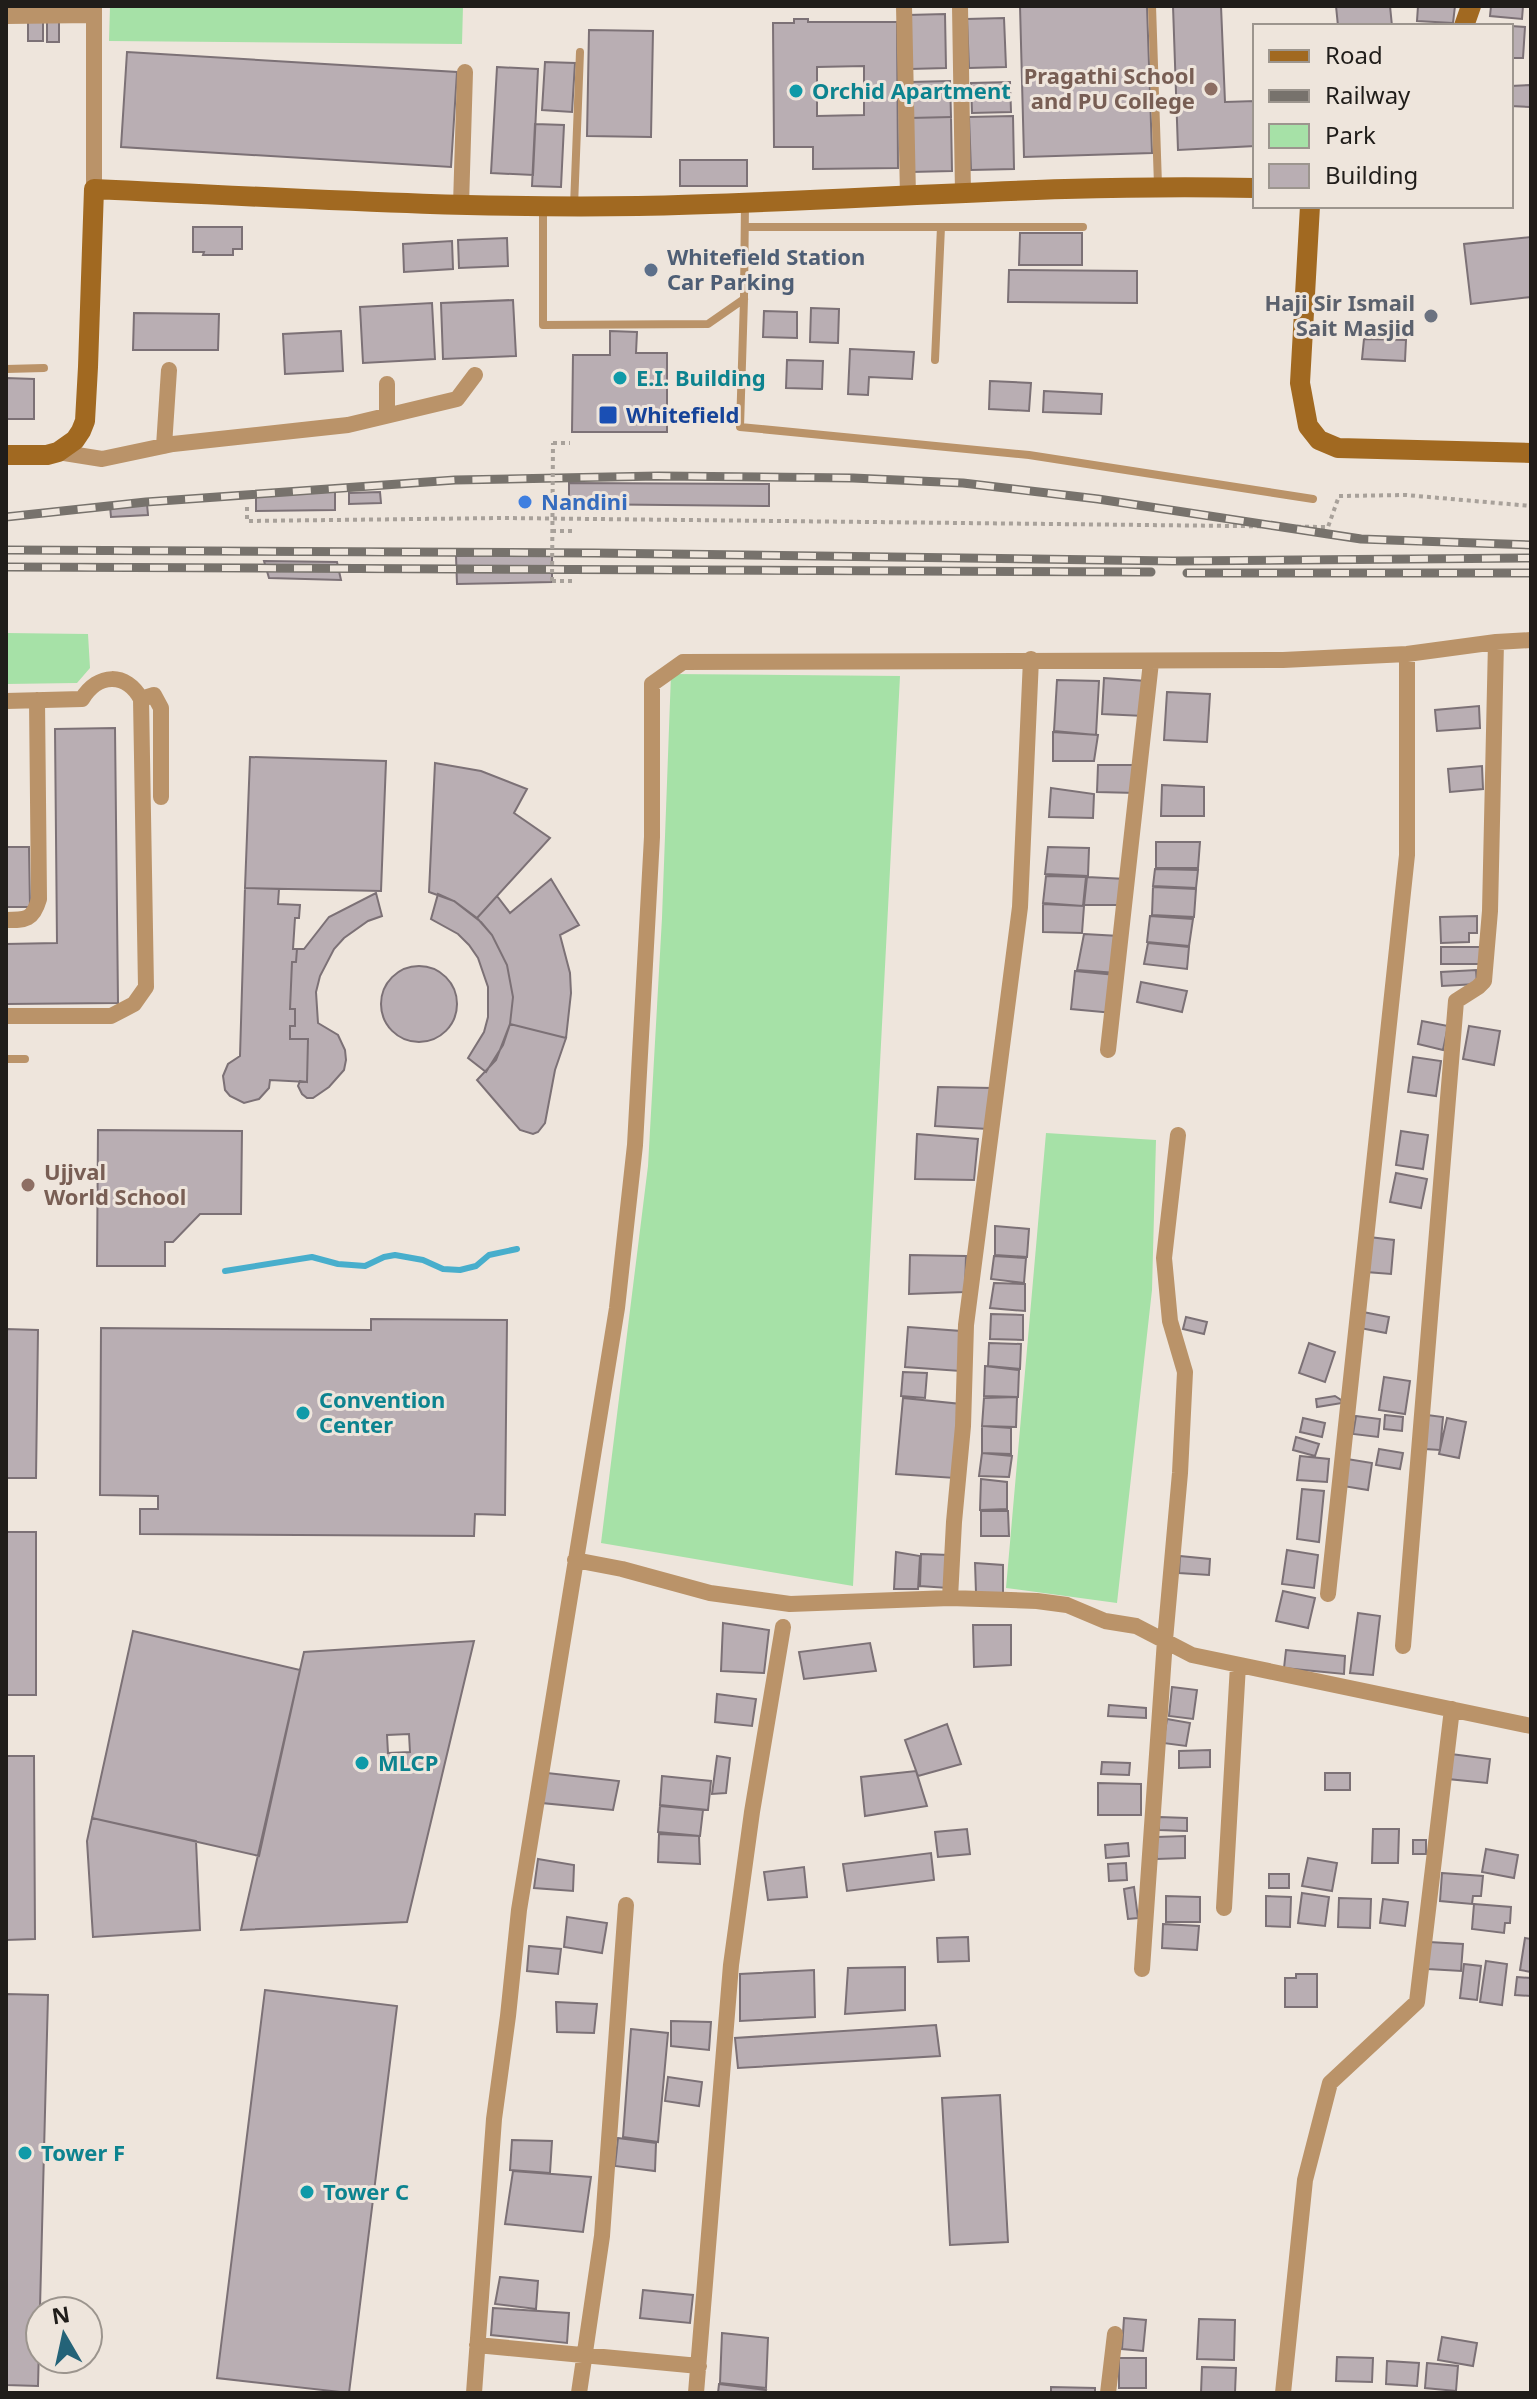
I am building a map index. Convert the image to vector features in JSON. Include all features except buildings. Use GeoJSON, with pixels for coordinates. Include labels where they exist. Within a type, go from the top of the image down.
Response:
{"type":"FeatureCollection","features":[{"type":"Feature","properties":{"kind":"street"},"geometry":{"type":"LineString","coordinates":[[904,6],[908,196]]}},
{"type":"Feature","properties":{"kind":"street"},"geometry":{"type":"LineString","coordinates":[[960,6],[963,193]]}},
{"type":"Feature","properties":{"kind":"street"},"geometry":{"type":"LineString","coordinates":[[6,16],[94,11],[94,189],[85,421],[75,440],[58,452],[6,455]]}},
{"type":"Feature","properties":{"kind":"street"},"geometry":{"type":"LineString","coordinates":[[461,205],[465,72]]}},
{"type":"Feature","properties":{"kind":"street"},"geometry":{"type":"LineString","coordinates":[[94,189],[461,205],[574,206],[745,203],[1158,186],[1253,188]]}},
{"type":"Feature","properties":{"kind":"street"},"geometry":{"type":"LineString","coordinates":[[1310,208],[1300,383],[1308,426],[1319,440],[1338,448],[1531,453]]}},
{"type":"Feature","properties":{"kind":"street"},"geometry":{"type":"LineString","coordinates":[[164,446],[169,370]]}},
{"type":"Feature","properties":{"kind":"street"},"geometry":{"type":"LineString","coordinates":[[58,452],[102,459],[164,446],[348,425],[457,399],[475,375]]}},
{"type":"Feature","properties":{"kind":"street"},"geometry":{"type":"LineString","coordinates":[[387,384],[387,415]]}},
{"type":"Feature","properties":{"kind":"street"},"geometry":{"type":"LineString","coordinates":[[474,2393],[494,2119],[519,1910],[617,1308],[635,1145],[652,837],[652,684],[683,662],[1283,660],[1407,654],[1531,640]]}},
{"type":"Feature","properties":{"kind":"street"},"geometry":{"type":"LineString","coordinates":[[1403,1646],[1456,1001],[1484,981],[1488,939],[1496,642]]}},
{"type":"Feature","properties":{"kind":"street"},"geometry":{"type":"LineString","coordinates":[[1328,1594],[1407,855],[1407,654]]}},
{"type":"Feature","properties":{"kind":"street"},"geometry":{"type":"LineString","coordinates":[[950,1598],[963,1426],[966,1325],[1020,907],[1031,659]]}},
{"type":"Feature","properties":{"kind":"street"},"geometry":{"type":"LineString","coordinates":[[1108,1050],[1151,662]]}},
{"type":"Feature","properties":{"kind":"street"},"geometry":{"type":"LineString","coordinates":[[6,701],[82,699],[94,684],[112,679],[130,685],[141,699],[146,987],[134,1004],[111,1016],[6,1016]]}},
{"type":"Feature","properties":{"kind":"street"},"geometry":{"type":"LineString","coordinates":[[141,699],[154,695],[161,708],[161,797]]}},
{"type":"Feature","properties":{"kind":"street"},"geometry":{"type":"LineString","coordinates":[[6,920],[29,918],[35,913],[39,899],[37,700]]}},
{"type":"Feature","properties":{"kind":"street"},"geometry":{"type":"LineString","coordinates":[[1142,1969],[1185,1372],[1170,1321],[1164,1258],[1178,1135]]}},
{"type":"Feature","properties":{"kind":"street"},"geometry":{"type":"LineString","coordinates":[[575,1560],[622,1569],[710,1593],[790,1604],[950,1598],[1067,1605],[1105,1621],[1136,1626],[1192,1655],[1531,1726]]}},
{"type":"Feature","properties":{"kind":"street"},"geometry":{"type":"LineString","coordinates":[[696,2393],[731,1965],[752,1812],[783,1627]]}},
{"type":"Feature","properties":{"kind":"street"},"geometry":{"type":"LineString","coordinates":[[1224,1908],[1238,1665]]}},
{"type":"Feature","properties":{"kind":"street"},"geometry":{"type":"LineString","coordinates":[[1283,2393],[1305,2180],[1330,2083],[1417,2002],[1452,1709]]}},
{"type":"Feature","properties":{"kind":"street"},"geometry":{"type":"LineString","coordinates":[[579,2393],[602,2236],[626,1905]]}},
{"type":"Feature","properties":{"kind":"street"},"geometry":{"type":"LineString","coordinates":[[1108,2393],[1115,2334]]}},
{"type":"Feature","properties":{"kind":"street"},"geometry":{"type":"LineString","coordinates":[[477,2345],[699,2366]]}},
{"type":"Feature","properties":{"kind":"lane"},"geometry":{"type":"LineString","coordinates":[[1152,6],[1158,186]]}},
{"type":"Feature","properties":{"kind":"lane"},"geometry":{"type":"LineString","coordinates":[[574,206],[580,52]]}},
{"type":"Feature","properties":{"kind":"lane"},"geometry":{"type":"LineString","coordinates":[[745,203],[740,427],[1029,455],[1313,499]]}},
{"type":"Feature","properties":{"kind":"lane"},"geometry":{"type":"LineString","coordinates":[[543,206],[543,325],[708,324],[744,299]]}},
{"type":"Feature","properties":{"kind":"lane"},"geometry":{"type":"LineString","coordinates":[[745,227],[1083,227]]}},
{"type":"Feature","properties":{"kind":"lane"},"geometry":{"type":"LineString","coordinates":[[935,360],[941,227]]}},
{"type":"Feature","properties":{"kind":"lane"},"geometry":{"type":"LineString","coordinates":[[6,369],[44,368]]}},
{"type":"Feature","properties":{"kind":"lane"},"geometry":{"type":"LineString","coordinates":[[6,1059],[25,1059]]}},
{"type":"Feature","properties":{"kind":"path"},"geometry":{"type":"LineString","coordinates":[[570,443],[553,443],[552,581],[572,581]]}},
{"type":"Feature","properties":{"kind":"path"},"geometry":{"type":"LineString","coordinates":[[247,507],[247,521],[503,518],[1328,527],[1339,496],[1406,495],[1531,506]]}},
{"type":"Feature","properties":{"kind":"path"},"geometry":{"type":"LineString","coordinates":[[552,531],[572,531]]}},
{"type":"Feature","properties":{"kind":"green space"},"geometry":{"type":"Polygon","coordinates":[[[110,6],[463,6],[462,44],[109,41],[110,6]]]}},
{"type":"Feature","properties":{"kind":"green space"},"geometry":{"type":"Polygon","coordinates":[[[6,633],[88,634],[90,668],[77,683],[6,684],[6,633]]]}},
{"type":"Feature","properties":{"kind":"green space"},"geometry":{"type":"Polygon","coordinates":[[[671,674],[900,676],[853,1586],[601,1543],[648,1166],[662,918],[671,674]]]}},
{"type":"Feature","properties":{"kind":"green space"},"geometry":{"type":"Polygon","coordinates":[[[1046,1133],[1156,1140],[1152,1290],[1117,1603],[1006,1588],[1046,1133]]]}},
{"type":"Feature","properties":{"kind":"waterway"},"geometry":{"type":"LineString","coordinates":[[225,1271],[312,1257],[338,1264],[365,1266],[395,1255],[423,1260],[443,1269],[460,1270],[476,1266],[489,1255],[517,1249]]}},
{"type":"Feature","properties":{"kind":"railway"},"geometry":{"type":"LineString","coordinates":[[6,517],[146,502],[455,480],[658,476],[853,478],[963,483],[1098,499],[1361,539],[1531,545]]}},
{"type":"Feature","properties":{"kind":"railway"},"geometry":{"type":"LineString","coordinates":[[6,550],[594,553],[1173,561],[1531,558]]}},
{"type":"Feature","properties":{"kind":"railway"},"geometry":{"type":"LineString","coordinates":[[6,567],[1151,572]]}},
{"type":"Feature","properties":{"kind":"railway"},"geometry":{"type":"LineString","coordinates":[[1187,573],[1531,573]]}},
{"type":"Feature","properties":{"kind":"place","name":"Pragathi School and PU College"},"geometry":{"type":"Point","coordinates":[1211,89]}},
{"type":"Feature","properties":{"kind":"place","name":"Orchid Apartment"},"geometry":{"type":"Point","coordinates":[796,91]}},
{"type":"Feature","properties":{"kind":"place","name":"Whitefield Station Car Parking"},"geometry":{"type":"Point","coordinates":[651,270]}},
{"type":"Feature","properties":{"kind":"place","name":"Haji Sir Ismail Sait Masjid"},"geometry":{"type":"Point","coordinates":[1431,316]}},
{"type":"Feature","properties":{"kind":"place","name":"E.I. Building"},"geometry":{"type":"Point","coordinates":[620,378]}},
{"type":"Feature","properties":{"kind":"place","name":"Whitefield"},"geometry":{"type":"Point","coordinates":[608,415]}},
{"type":"Feature","properties":{"kind":"place","name":"Nandini"},"geometry":{"type":"Point","coordinates":[525,502]}},
{"type":"Feature","properties":{"kind":"place","name":"Ujjval World School"},"geometry":{"type":"Point","coordinates":[28,1185]}},
{"type":"Feature","properties":{"kind":"place","name":"Convention Center"},"geometry":{"type":"Point","coordinates":[303,1413]}},
{"type":"Feature","properties":{"kind":"place","name":"MLCP"},"geometry":{"type":"Point","coordinates":[362,1763]}},
{"type":"Feature","properties":{"kind":"place","name":"Tower F"},"geometry":{"type":"Point","coordinates":[25,2153]}},
{"type":"Feature","properties":{"kind":"place","name":"Tower C"},"geometry":{"type":"Point","coordinates":[307,2192]}}]}
